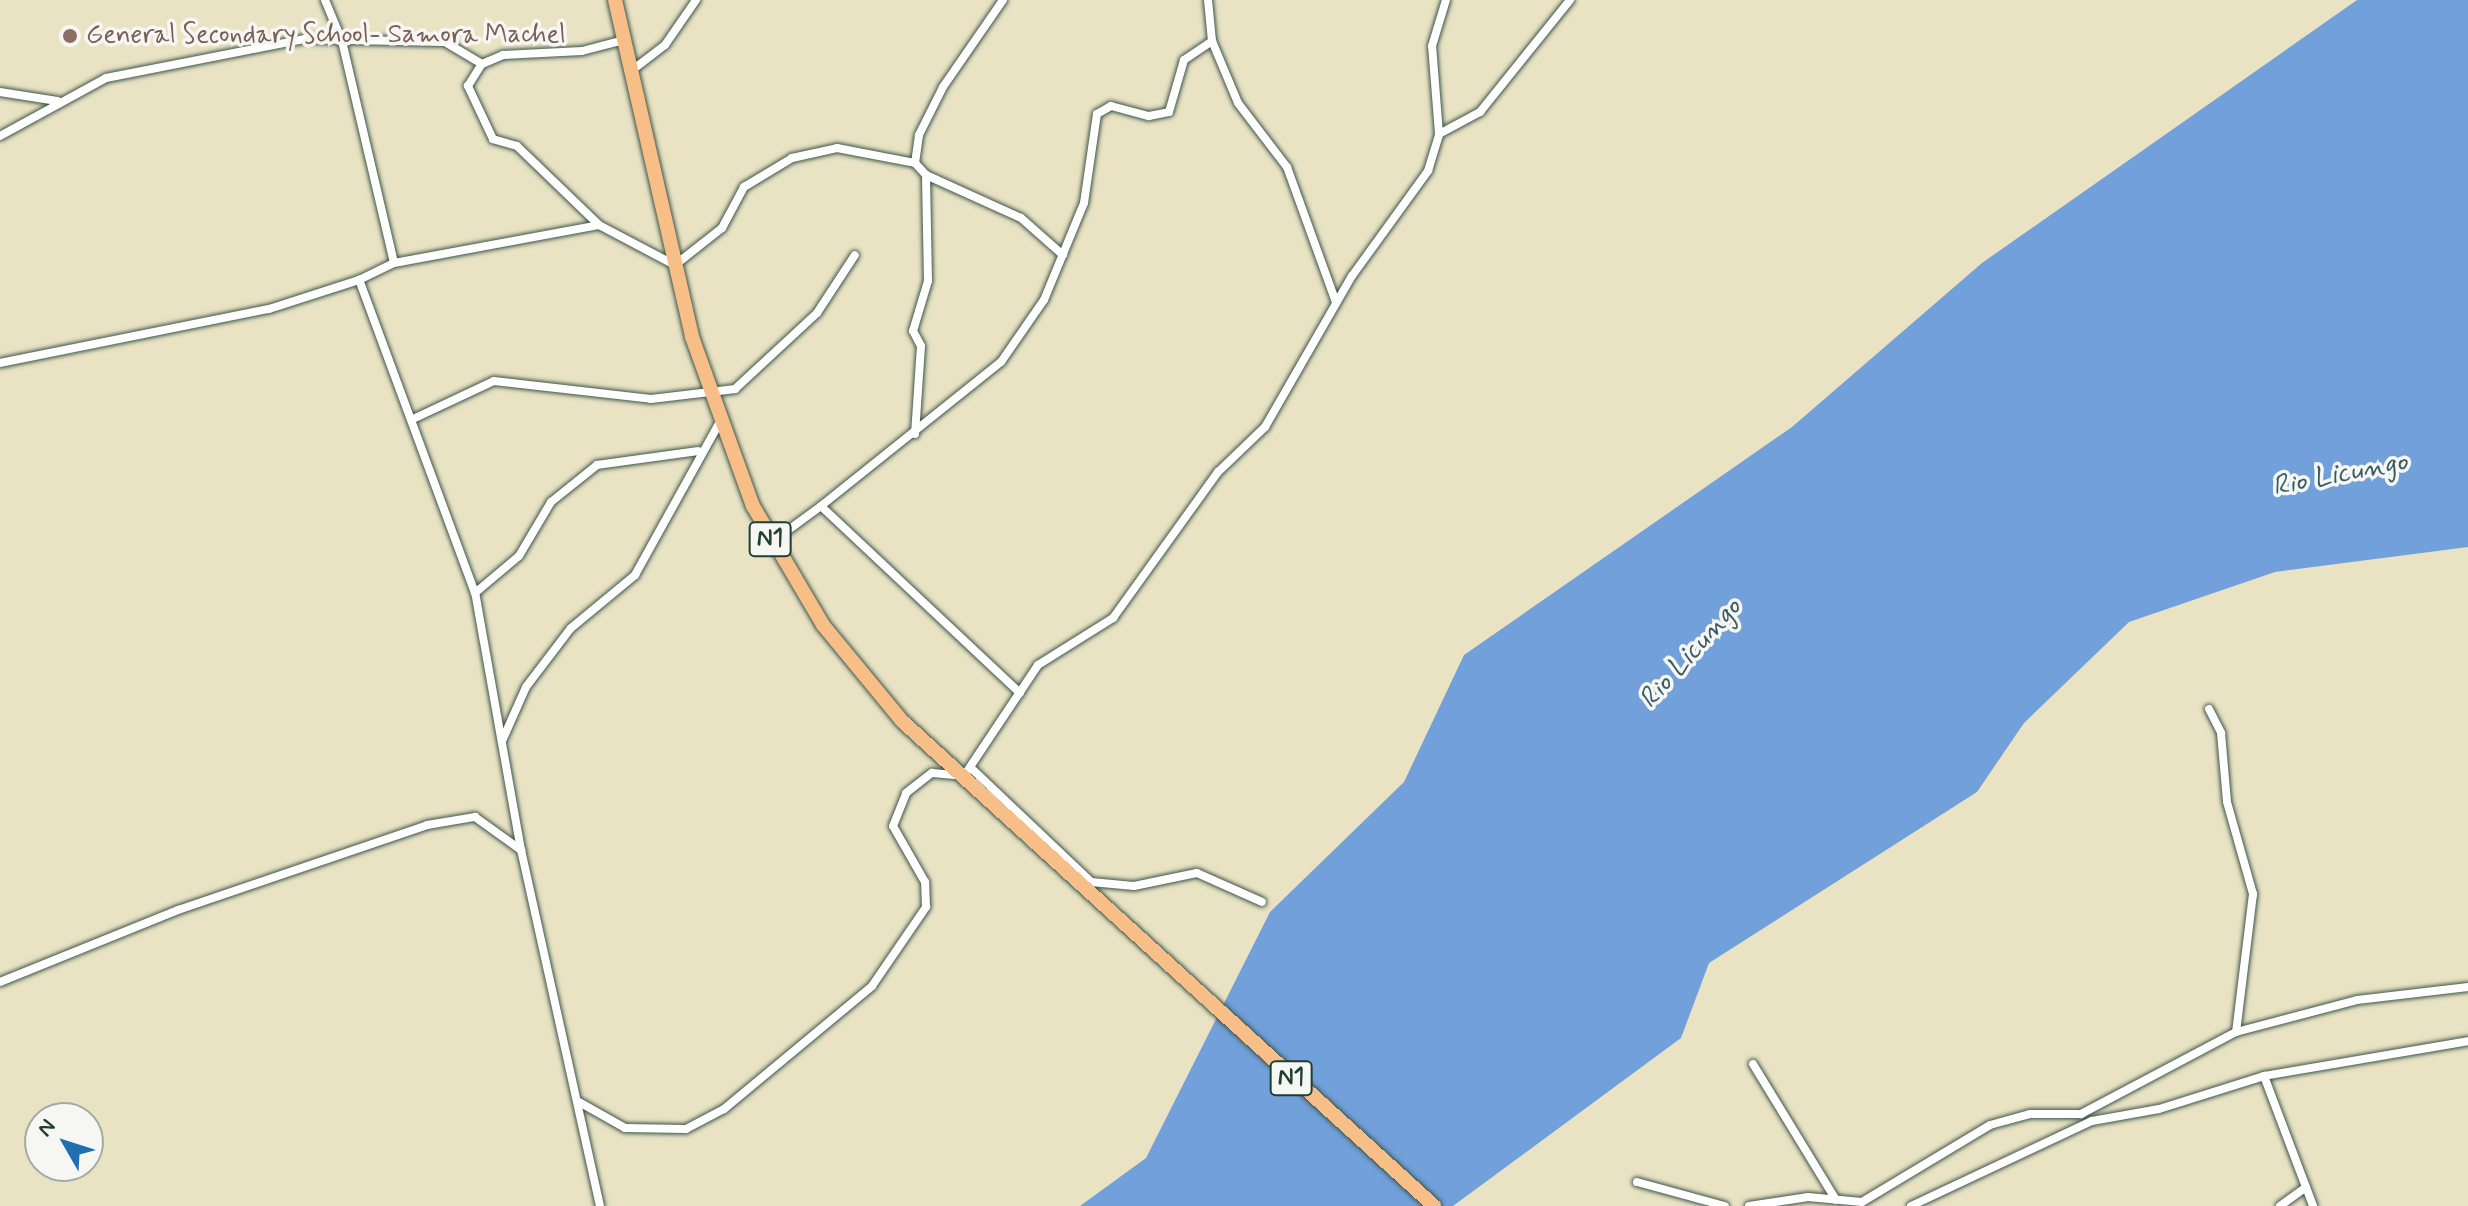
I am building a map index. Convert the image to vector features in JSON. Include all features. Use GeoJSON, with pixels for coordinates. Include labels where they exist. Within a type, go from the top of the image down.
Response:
{"type":"FeatureCollection","features":[{"type":"Feature","properties":{"kind":"highway","name":"N1"},"geometry":{"type":"LineString","coordinates":[[615,0],[675,265],[710,390],[772,542],[863,680],[1114,909],[1148,950],[1434,1206]]}},
{"type":"Feature","properties":{"kind":"street"},"geometry":{"type":"LineString","coordinates":[[325,0],[342,41],[394,263]]}},
{"type":"Feature","properties":{"kind":"street"},"geometry":{"type":"LineString","coordinates":[[631,71],[650,61],[696,0]]}},
{"type":"Feature","properties":{"kind":"street"},"geometry":{"type":"LineString","coordinates":[[915,163],[919,135],[943,87],[1003,0]]}},
{"type":"Feature","properties":{"kind":"street"},"geometry":{"type":"LineString","coordinates":[[1208,0],[1212,41],[1238,103],[1287,167],[1336,302]]}},
{"type":"Feature","properties":{"kind":"street"},"geometry":{"type":"LineString","coordinates":[[967,772],[1047,656],[1093,637],[1113,618],[1218,472],[1265,427],[1336,302],[1404,210],[1439,134],[1430,62],[1446,0]]}},
{"type":"Feature","properties":{"kind":"street"},"geometry":{"type":"LineString","coordinates":[[1439,134],[1480,112],[1570,0]]}},
{"type":"Feature","properties":{"kind":"street"},"geometry":{"type":"LineString","coordinates":[[0,136],[58,101],[106,78],[305,39],[445,42],[482,64],[624,40]]}},
{"type":"Feature","properties":{"kind":"street"},"geometry":{"type":"LineString","coordinates":[[772,542],[915,435],[995,370],[1044,300],[1084,203],[1097,114],[1111,106],[1149,116],[1169,112],[1184,60],[1212,41]]}},
{"type":"Feature","properties":{"kind":"street"},"geometry":{"type":"LineString","coordinates":[[482,64],[468,86],[493,139],[517,146],[599,225],[675,265],[722,228],[744,187],[792,158],[837,148],[915,163],[926,175],[1021,218],[1063,255]]}},
{"type":"Feature","properties":{"kind":"street"},"geometry":{"type":"LineString","coordinates":[[0,92],[58,101]]}},
{"type":"Feature","properties":{"kind":"street"},"geometry":{"type":"LineString","coordinates":[[915,435],[922,362],[913,331],[928,281],[926,175]]}},
{"type":"Feature","properties":{"kind":"street"},"geometry":{"type":"LineString","coordinates":[[0,363],[269,309],[359,280],[394,263],[599,225]]}},
{"type":"Feature","properties":{"kind":"street"},"geometry":{"type":"LineString","coordinates":[[413,419],[455,393],[494,381],[651,399],[735,389],[756,377],[817,313],[855,255]]}},
{"type":"Feature","properties":{"kind":"street"},"geometry":{"type":"LineString","coordinates":[[359,280],[475,593],[521,850],[600,1206]]}},
{"type":"Feature","properties":{"kind":"street"},"geometry":{"type":"LineString","coordinates":[[502,742],[526,687],[571,628],[635,575],[698,451],[721,420]]}},
{"type":"Feature","properties":{"kind":"street"},"geometry":{"type":"LineString","coordinates":[[475,593],[519,556],[551,502],[597,465],[698,451]]}},
{"type":"Feature","properties":{"kind":"street"},"geometry":{"type":"LineString","coordinates":[[821,506],[1020,693]]}},
{"type":"Feature","properties":{"kind":"street"},"geometry":{"type":"LineString","coordinates":[[2209,709],[2221,733],[2227,802],[2253,894],[2236,1032]]}},
{"type":"Feature","properties":{"kind":"street"},"geometry":{"type":"LineString","coordinates":[[579,1102],[625,1128],[686,1129],[724,1109],[849,1009],[926,907],[925,882],[893,813],[932,773],[967,772],[1091,882],[1134,886],[1197,873],[1262,902]]}},
{"type":"Feature","properties":{"kind":"street"},"geometry":{"type":"LineString","coordinates":[[0,982],[178,910],[427,825],[475,817],[521,850]]}},
{"type":"Feature","properties":{"kind":"street"},"geometry":{"type":"LineString","coordinates":[[1749,1206],[1877,1197],[1990,1125],[2030,1114],[2081,1114],[2236,1032],[2357,1000],[2468,987]]}},
{"type":"Feature","properties":{"kind":"street"},"geometry":{"type":"LineString","coordinates":[[1911,1206],[2061,1131],[2264,1076],[2468,1041]]}},
{"type":"Feature","properties":{"kind":"street"},"geometry":{"type":"LineString","coordinates":[[1753,1064],[1836,1200]]}},
{"type":"Feature","properties":{"kind":"street"},"geometry":{"type":"LineString","coordinates":[[2264,1076],[2313,1206]]}},
{"type":"Feature","properties":{"kind":"street"},"geometry":{"type":"LineString","coordinates":[[1637,1182],[1725,1206]]}},
{"type":"Feature","properties":{"kind":"street"},"geometry":{"type":"LineString","coordinates":[[2280,1206],[2306,1187]]}},
{"type":"Feature","properties":{"kind":"water","name":"Rio Licungo"},"geometry":{"type":"Polygon","coordinates":[[[2357,0],[2468,0],[2468,547],[2275,572],[2129,622],[2024,723],[1977,792],[1709,963],[1681,1038],[1453,1206],[1080,1206],[1146,1158],[1270,912],[1404,782],[1464,655],[1792,427],[1982,263],[2357,0]]]}},
{"type":"Feature","properties":{"kind":"place","name":"General Secondary School- Samora Machel"},"geometry":{"type":"Point","coordinates":[70,36]}}]}
